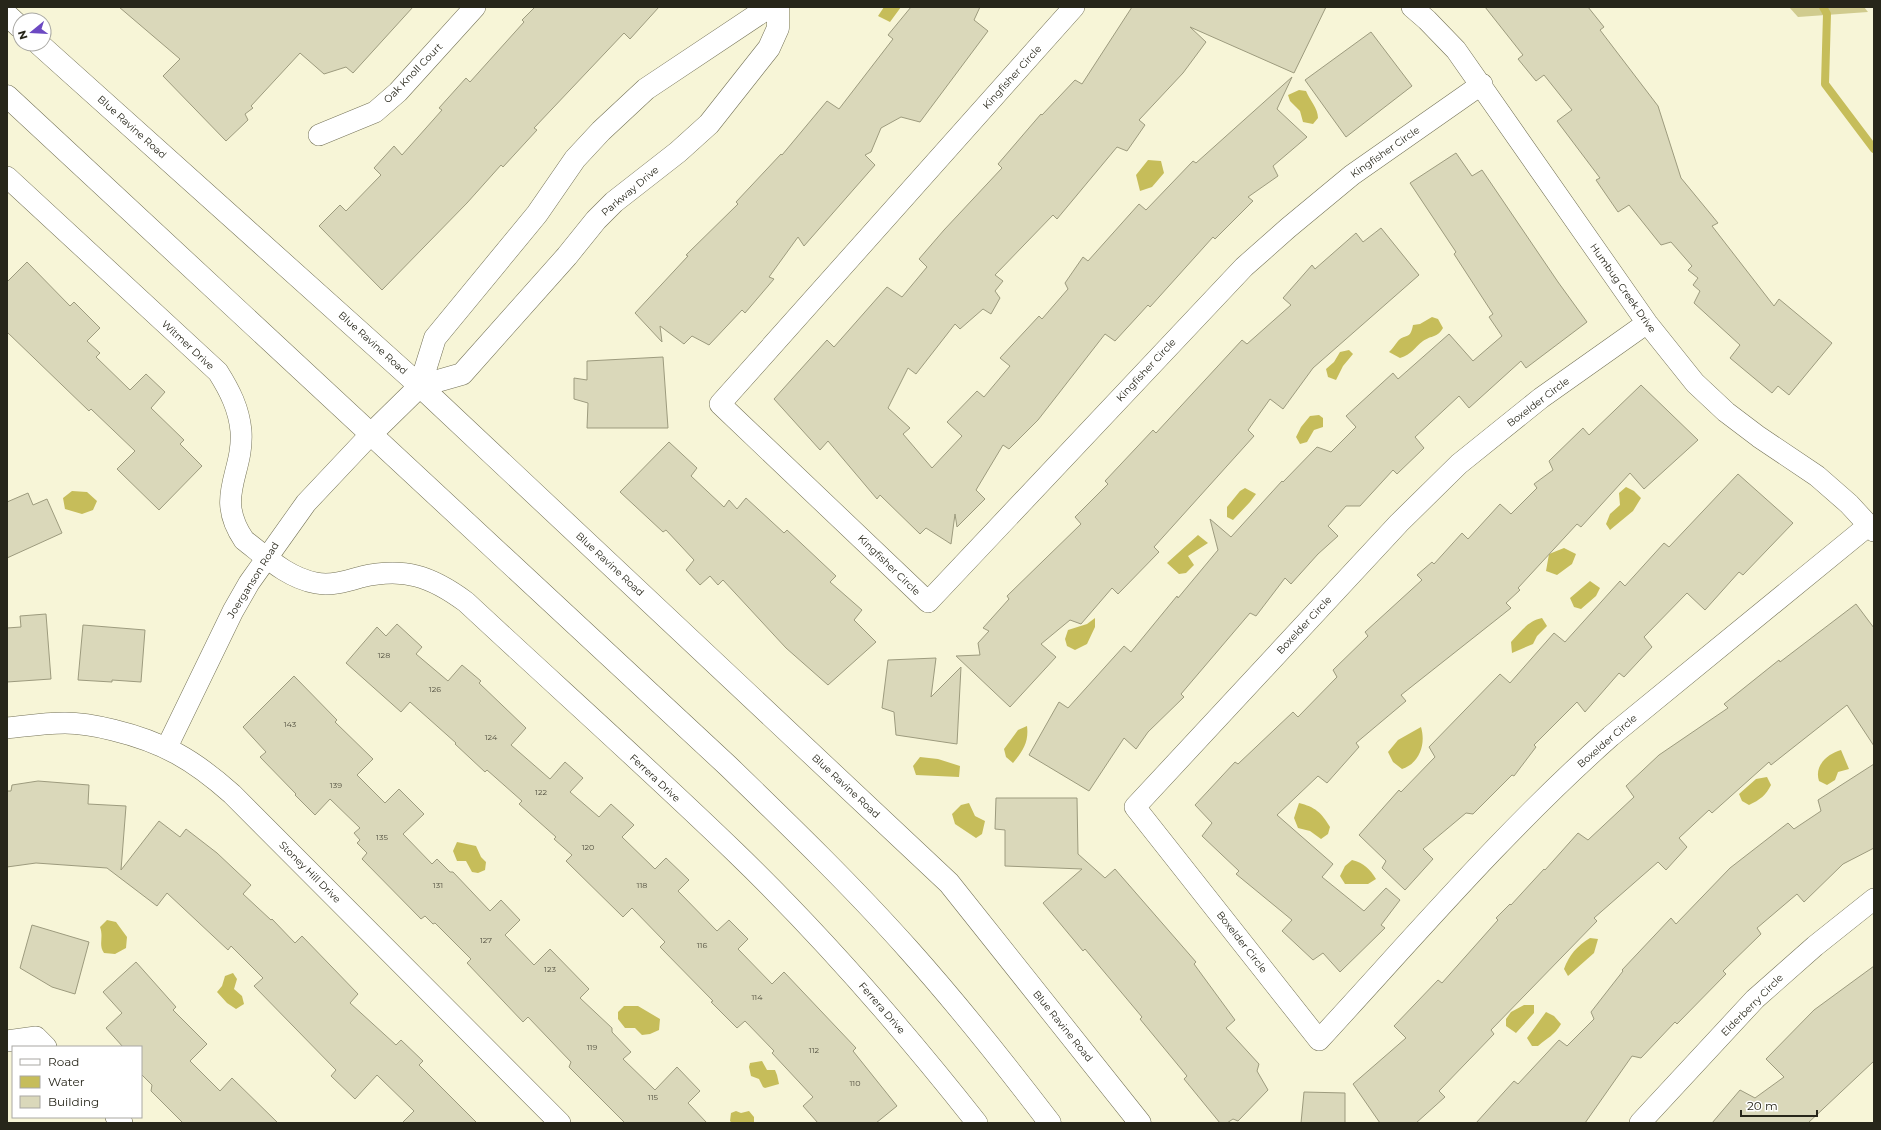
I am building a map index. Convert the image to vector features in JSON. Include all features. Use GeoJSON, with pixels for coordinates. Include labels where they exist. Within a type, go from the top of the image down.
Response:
{"type":"FeatureCollection","features":[{"type":"Feature","properties":{"kind":"main road","name":"Parkway Drive"},"geometry":{"type":"LineString","coordinates":[[371,434],[420,386],[435,338],[537,214],[575,159],[601,131],[646,89],[769,7]]}},
{"type":"Feature","properties":{"kind":"main road","name":"Parkway Drive"},"geometry":{"type":"LineString","coordinates":[[420,386],[462,374],[568,256],[609,206],[678,152],[709,124],[770,48],[778,28],[778,7]]}},
{"type":"Feature","properties":{"kind":"main road","name":"Blue Ravine Road"},"geometry":{"type":"LineString","coordinates":[[48,52],[420,386],[949,883],[1140,1123]]}},
{"type":"Feature","properties":{"kind":"main road"},"geometry":{"type":"LineString","coordinates":[[7,96],[728,766],[810,845],[908,949],[1001,1059],[1050,1123]]}},
{"type":"Feature","properties":{"kind":"street","name":"Oak Knoll Court"},"geometry":{"type":"LineString","coordinates":[[319,135],[375,112],[398,92],[475,7]]}},
{"type":"Feature","properties":{"kind":"street","name":"Kingfisher Circle"},"geometry":{"type":"LineString","coordinates":[[1074,7],[720,404],[928,602],[1244,267],[1352,175],[1482,84]]}},
{"type":"Feature","properties":{"kind":"street","name":"Humbug Creek Drive"},"geometry":{"type":"LineString","coordinates":[[1412,7],[1456,50],[1482,84],[1647,323],[1695,383],[1726,412],[1759,437],[1817,476],[1848,504],[1871,528]]}},
{"type":"Feature","properties":{"kind":"street","name":"Witmer Drive"},"geometry":{"type":"LineString","coordinates":[[7,177],[218,372],[238,411],[241,432],[240,454],[230,494],[231,513],[238,531],[244,540],[266,558]]}},
{"type":"Feature","properties":{"kind":"street","name":"Boxelder Circle"},"geometry":{"type":"LineString","coordinates":[[1647,323],[1541,398],[1459,464],[1399,523],[1135,807],[1319,1040],[1501,843],[1573,770],[1617,732],[1871,528]]}},
{"type":"Feature","properties":{"kind":"street","name":"Joerganson Road"},"geometry":{"type":"LineString","coordinates":[[166,747],[232,611],[266,558],[306,503],[371,434]]}},
{"type":"Feature","properties":{"kind":"street","name":"Ferrera Drive"},"geometry":{"type":"LineString","coordinates":[[266,558],[296,578],[318,583],[336,583],[382,572],[405,573],[427,579],[448,588],[466,602],[735,853],[833,953],[926,1059],[977,1123]]}},
{"type":"Feature","properties":{"kind":"street","name":"Stoney Hill Drive"},"geometry":{"type":"LineString","coordinates":[[7,728],[40,724],[91,724],[140,736],[166,747],[193,762],[232,794],[560,1123]]}},
{"type":"Feature","properties":{"kind":"street","name":"Elderberry Circle"},"geometry":{"type":"LineString","coordinates":[[1640,1123],[1755,999],[1815,946],[1874,899]]}},
{"type":"Feature","properties":{"kind":"street"},"geometry":{"type":"LineString","coordinates":[[7,1041],[36,1037],[45,1046]]}},
{"type":"Feature","properties":{"kind":"shaded area"},"geometry":{"type":"Polygon","coordinates":[[[1789,7],[1864,7],[1868,12],[1798,17],[1789,7]]]}},
{"type":"Feature","properties":{"kind":"water"},"geometry":{"type":"Polygon","coordinates":[[[884,7],[901,7],[890,22],[878,16],[884,7]]]}},
{"type":"Feature","properties":{"kind":"water"},"geometry":{"type":"Polygon","coordinates":[[[1299,90],[1306,91],[1317,111],[1318,118],[1313,124],[1303,122],[1300,111],[1290,101],[1288,95],[1299,90]]]}},
{"type":"Feature","properties":{"kind":"water"},"geometry":{"type":"Polygon","coordinates":[[[1148,160],[1161,161],[1164,173],[1152,187],[1140,191],[1136,175],[1148,160]]]}},
{"type":"Feature","properties":{"kind":"water"},"geometry":{"type":"Polygon","coordinates":[[[1432,317],[1438,319],[1443,328],[1439,333],[1426,339],[1410,353],[1400,358],[1389,352],[1398,341],[1409,335],[1413,325],[1420,324],[1432,317]]]}},
{"type":"Feature","properties":{"kind":"water"},"geometry":{"type":"Polygon","coordinates":[[[1349,350],[1353,354],[1343,366],[1336,380],[1328,377],[1326,369],[1334,362],[1340,352],[1349,350]]]}},
{"type":"Feature","properties":{"kind":"water"},"geometry":{"type":"Polygon","coordinates":[[[1319,415],[1323,418],[1323,427],[1314,430],[1307,442],[1300,444],[1296,437],[1301,427],[1310,416],[1319,415]]]}},
{"type":"Feature","properties":{"kind":"water"},"geometry":{"type":"Polygon","coordinates":[[[1626,487],[1634,491],[1641,498],[1633,511],[1610,530],[1606,524],[1610,514],[1620,505],[1619,493],[1626,487]]]}},
{"type":"Feature","properties":{"kind":"water"},"geometry":{"type":"Polygon","coordinates":[[[1245,488],[1256,494],[1233,520],[1227,517],[1227,507],[1240,491],[1245,488]]]}},
{"type":"Feature","properties":{"kind":"water"},"geometry":{"type":"Polygon","coordinates":[[[72,491],[87,492],[97,501],[93,510],[82,514],[65,509],[63,498],[72,491]]]}},
{"type":"Feature","properties":{"kind":"water"},"geometry":{"type":"Polygon","coordinates":[[[1198,535],[1208,543],[1188,556],[1194,565],[1186,573],[1179,574],[1167,563],[1198,535]]]}},
{"type":"Feature","properties":{"kind":"water"},"geometry":{"type":"Polygon","coordinates":[[[1564,548],[1576,554],[1572,564],[1557,575],[1546,571],[1549,554],[1564,548]]]}},
{"type":"Feature","properties":{"kind":"water"},"geometry":{"type":"Polygon","coordinates":[[[1590,581],[1600,588],[1596,596],[1581,609],[1574,607],[1570,598],[1590,581]]]}},
{"type":"Feature","properties":{"kind":"water"},"geometry":{"type":"Polygon","coordinates":[[[1095,618],[1095,627],[1087,644],[1075,650],[1067,646],[1065,639],[1068,630],[1087,624],[1095,618]]]}},
{"type":"Feature","properties":{"kind":"water"},"geometry":{"type":"Polygon","coordinates":[[[1542,618],[1547,626],[1537,636],[1533,644],[1512,653],[1511,642],[1529,624],[1542,618]]]}},
{"type":"Feature","properties":{"kind":"water"},"geometry":{"type":"Polygon","coordinates":[[[1027,726],[1026,742],[1020,754],[1013,763],[1006,757],[1004,749],[1018,730],[1027,726]]]}},
{"type":"Feature","properties":{"kind":"water"},"geometry":{"type":"Polygon","coordinates":[[[1421,727],[1423,740],[1420,752],[1413,762],[1402,769],[1393,762],[1388,752],[1398,740],[1421,727]]]}},
{"type":"Feature","properties":{"kind":"water"},"geometry":{"type":"Polygon","coordinates":[[[1841,750],[1849,769],[1838,772],[1835,780],[1827,785],[1819,781],[1818,770],[1823,761],[1831,754],[1841,750]]]}},
{"type":"Feature","properties":{"kind":"water"},"geometry":{"type":"Polygon","coordinates":[[[920,757],[938,759],[960,766],[959,777],[916,775],[913,766],[920,757]]]}},
{"type":"Feature","properties":{"kind":"water"},"geometry":{"type":"Polygon","coordinates":[[[1767,777],[1771,785],[1762,797],[1749,805],[1742,801],[1739,794],[1756,779],[1767,777]]]}},
{"type":"Feature","properties":{"kind":"water"},"geometry":{"type":"Polygon","coordinates":[[[969,803],[975,816],[985,821],[982,834],[976,838],[955,824],[952,814],[961,805],[969,803]]]}},
{"type":"Feature","properties":{"kind":"water"},"geometry":{"type":"Polygon","coordinates":[[[1299,803],[1313,808],[1324,817],[1330,827],[1328,834],[1321,839],[1310,831],[1298,828],[1294,818],[1299,803]]]}},
{"type":"Feature","properties":{"kind":"water"},"geometry":{"type":"Polygon","coordinates":[[[457,842],[476,846],[481,857],[486,862],[485,870],[478,873],[472,872],[466,861],[457,861],[453,851],[457,842]]]}},
{"type":"Feature","properties":{"kind":"water"},"geometry":{"type":"Polygon","coordinates":[[[1352,860],[1366,867],[1376,879],[1368,884],[1345,884],[1340,876],[1345,866],[1352,860]]]}},
{"type":"Feature","properties":{"kind":"water"},"geometry":{"type":"Polygon","coordinates":[[[107,920],[116,922],[127,937],[126,948],[115,954],[104,953],[101,947],[100,927],[107,920]]]}},
{"type":"Feature","properties":{"kind":"water"},"geometry":{"type":"Polygon","coordinates":[[[1590,938],[1598,939],[1594,953],[1568,976],[1564,969],[1568,959],[1581,944],[1590,938]]]}},
{"type":"Feature","properties":{"kind":"water"},"geometry":{"type":"Polygon","coordinates":[[[233,973],[237,979],[234,989],[242,996],[244,1004],[236,1009],[227,1003],[217,992],[222,986],[225,976],[233,973]]]}},
{"type":"Feature","properties":{"kind":"water"},"geometry":{"type":"Polygon","coordinates":[[[1524,1005],[1534,1005],[1534,1013],[1516,1033],[1506,1026],[1506,1019],[1511,1012],[1524,1005]]]}},
{"type":"Feature","properties":{"kind":"water"},"geometry":{"type":"Polygon","coordinates":[[[624,1006],[638,1006],[660,1019],[659,1030],[650,1034],[642,1035],[635,1028],[625,1028],[618,1019],[618,1012],[624,1006]]]}},
{"type":"Feature","properties":{"kind":"water"},"geometry":{"type":"Polygon","coordinates":[[[1546,1012],[1554,1016],[1561,1024],[1553,1034],[1538,1046],[1532,1046],[1527,1038],[1546,1012]]]}},
{"type":"Feature","properties":{"kind":"water"},"geometry":{"type":"Polygon","coordinates":[[[762,1061],[767,1070],[775,1070],[779,1084],[765,1088],[759,1079],[751,1076],[749,1067],[750,1063],[762,1061]]]}},
{"type":"Feature","properties":{"kind":"water"},"geometry":{"type":"Polygon","coordinates":[[[736,1111],[741,1113],[749,1111],[754,1117],[754,1123],[732,1123],[730,1121],[731,1113],[736,1111]]]}},
{"type":"Feature","properties":{"kind":"building"},"geometry":{"type":"Polygon","coordinates":[[[119,7],[413,7],[353,73],[346,67],[324,74],[300,53],[251,106],[253,108],[245,114],[248,120],[226,141],[163,76],[180,59],[119,7]]]}},
{"type":"Feature","properties":{"kind":"building"},"geometry":{"type":"Polygon","coordinates":[[[535,7],[659,7],[630,39],[624,33],[534,128],[537,130],[503,167],[501,165],[467,203],[382,290],[319,226],[340,205],[346,211],[381,175],[374,168],[394,146],[402,155],[442,110],[439,108],[466,78],[470,82],[524,22],[522,20],[535,7]]]}},
{"type":"Feature","properties":{"kind":"building"},"geometry":{"type":"Polygon","coordinates":[[[911,7],[980,7],[974,20],[988,31],[920,122],[901,117],[881,128],[871,152],[865,155],[875,165],[804,246],[798,237],[769,277],[774,279],[745,313],[742,310],[709,345],[692,336],[684,344],[660,326],[662,342],[635,313],[688,256],[686,255],[738,204],[736,202],[781,154],[782,155],[827,101],[839,109],[893,39],[888,35],[911,7]]]}},
{"type":"Feature","properties":{"kind":"building"},"geometry":{"type":"Polygon","coordinates":[[[1132,7],[1326,7],[1294,73],[1190,27],[1206,42],[1183,73],[1139,120],[1145,125],[1127,151],[1117,147],[1057,219],[1053,215],[995,275],[1003,281],[995,291],[1000,298],[991,314],[983,309],[960,329],[955,324],[916,374],[908,368],[888,408],[910,428],[903,434],[932,468],[962,436],[947,422],[977,391],[984,397],[1010,366],[1000,358],[1039,316],[1042,319],[1068,289],[1065,283],[1083,257],[1088,261],[1139,204],[1146,210],[1193,161],[1196,163],[1292,77],[1277,109],[1307,137],[1273,166],[1278,176],[1248,197],[1253,201],[1215,239],[1213,237],[1150,307],[1148,305],[1115,341],[1105,334],[1038,420],[1009,449],[1003,445],[976,490],[985,499],[957,527],[955,514],[951,544],[926,528],[920,534],[880,495],[877,499],[828,441],[820,450],[774,399],[827,340],[834,347],[887,287],[902,297],[927,267],[919,259],[1002,168],[998,164],[1041,114],[1042,115],[1075,80],[1082,84],[1132,7]]]}},
{"type":"Feature","properties":{"kind":"building"},"geometry":{"type":"Polygon","coordinates":[[[1485,7],[1588,7],[1604,27],[1600,30],[1658,106],[1681,178],[1718,223],[1712,226],[1774,306],[1779,299],[1832,343],[1789,395],[1778,386],[1772,393],[1730,358],[1740,345],[1694,303],[1700,291],[1693,285],[1698,278],[1688,270],[1692,266],[1671,242],[1661,245],[1629,205],[1618,212],[1596,180],[1600,178],[1557,121],[1572,110],[1544,75],[1536,81],[1518,59],[1523,55],[1485,7]]]}},
{"type":"Feature","properties":{"kind":"building"},"geometry":{"type":"Polygon","coordinates":[[[1371,32],[1412,86],[1346,137],[1305,80],[1371,32]]]}},
{"type":"Feature","properties":{"kind":"building"},"geometry":{"type":"Polygon","coordinates":[[[1456,153],[1472,176],[1482,170],[1587,322],[1526,368],[1521,361],[1469,408],[1459,396],[1415,437],[1424,448],[1397,474],[1393,470],[1360,506],[1346,506],[1328,526],[1338,536],[1318,554],[1291,584],[1285,578],[1256,616],[1250,613],[1181,694],[1184,697],[1148,732],[1136,749],[1124,738],[1089,791],[1029,755],[1059,702],[1068,708],[1124,646],[1131,652],[1177,596],[1178,598],[1218,550],[1210,519],[1231,537],[1282,481],[1283,482],[1317,447],[1331,452],[1356,427],[1346,416],[1393,373],[1398,379],[1449,334],[1473,361],[1502,336],[1489,317],[1493,314],[1454,254],[1456,252],[1410,183],[1456,153]]]}},
{"type":"Feature","properties":{"kind":"building"},"geometry":{"type":"Polygon","coordinates":[[[1381,228],[1419,275],[1313,368],[1283,409],[1270,399],[1248,430],[1254,436],[1154,547],[1159,552],[1118,594],[1112,588],[1081,624],[1070,620],[1041,644],[1056,657],[1010,707],[956,656],[980,655],[978,643],[989,631],[983,628],[1009,599],[1007,596],[1081,524],[1075,517],[1108,484],[1105,481],[1153,430],[1156,433],[1242,340],[1247,344],[1291,305],[1283,298],[1312,265],[1315,269],[1356,233],[1363,242],[1381,228]]]}},
{"type":"Feature","properties":{"kind":"building"},"geometry":{"type":"Polygon","coordinates":[[[27,262],[70,306],[74,302],[100,328],[87,341],[100,353],[96,357],[130,390],[146,374],[165,392],[151,408],[184,440],[180,444],[202,466],[159,510],[117,469],[135,451],[91,409],[89,411],[7,332],[7,282],[27,262]]]}},
{"type":"Feature","properties":{"kind":"building"},"geometry":{"type":"Polygon","coordinates":[[[663,357],[668,428],[587,428],[588,403],[574,399],[574,378],[587,380],[587,361],[663,357]]]}},
{"type":"Feature","properties":{"kind":"building"},"geometry":{"type":"Polygon","coordinates":[[[1641,385],[1698,440],[1644,489],[1630,473],[1581,527],[1577,524],[1518,588],[1520,590],[1506,603],[1511,608],[1401,695],[1406,701],[1356,743],[1359,747],[1327,783],[1318,776],[1277,815],[1333,864],[1322,877],[1364,911],[1386,888],[1400,900],[1381,925],[1385,928],[1340,972],[1323,953],[1313,960],[1282,931],[1292,920],[1236,874],[1239,871],[1202,836],[1212,823],[1195,805],[1235,762],[1238,764],[1293,712],[1298,717],[1337,677],[1333,670],[1368,636],[1365,632],[1422,580],[1417,575],[1432,562],[1434,564],[1462,533],[1468,539],[1500,504],[1511,514],[1537,488],[1534,484],[1553,470],[1549,461],[1583,428],[1589,435],[1641,385]]]}},
{"type":"Feature","properties":{"kind":"building"},"geometry":{"type":"Polygon","coordinates":[[[669,442],[697,468],[691,476],[724,507],[729,500],[737,509],[746,498],[784,533],[787,530],[836,576],[830,582],[862,610],[854,620],[876,642],[828,685],[786,648],[723,580],[718,585],[710,576],[700,585],[686,570],[694,560],[666,530],[663,532],[620,492],[669,442]]]}},
{"type":"Feature","properties":{"kind":"building"},"geometry":{"type":"Polygon","coordinates":[[[1738,474],[1793,523],[1743,575],[1739,572],[1705,610],[1687,593],[1644,637],[1652,647],[1624,677],[1619,673],[1585,712],[1577,702],[1534,745],[1536,747],[1514,776],[1512,775],[1473,814],[1466,813],[1423,849],[1433,859],[1405,890],[1382,868],[1386,861],[1359,835],[1399,790],[1401,792],[1435,757],[1429,747],[1500,674],[1510,683],[1554,633],[1565,642],[1620,581],[1625,586],[1664,543],[1669,547],[1738,474]]]}},
{"type":"Feature","properties":{"kind":"building"},"geometry":{"type":"Polygon","coordinates":[[[28,493],[33,505],[47,499],[62,533],[7,558],[7,502],[28,493]]]}},
{"type":"Feature","properties":{"kind":"building"},"geometry":{"type":"Polygon","coordinates":[[[1856,604],[1874,628],[1874,746],[1847,705],[1771,765],[1769,762],[1712,813],[1709,810],[1679,838],[1687,847],[1666,870],[1658,862],[1594,918],[1597,921],[1491,1030],[1494,1034],[1439,1091],[1445,1097],[1416,1123],[1380,1123],[1353,1084],[1406,1038],[1394,1026],[1438,980],[1442,983],[1498,920],[1496,918],[1510,904],[1511,905],[1544,869],[1545,870],[1578,833],[1588,840],[1634,797],[1626,786],[1659,755],[1728,708],[1724,704],[1779,660],[1780,662],[1856,604]]]}},
{"type":"Feature","properties":{"kind":"building"},"geometry":{"type":"Polygon","coordinates":[[[46,614],[51,679],[7,682],[7,628],[21,627],[20,616],[46,614]]]}},
{"type":"Feature","properties":{"kind":"building"},"geometry":{"type":"Polygon","coordinates":[[[397,624],[422,647],[416,654],[448,681],[462,665],[481,681],[479,683],[526,728],[511,745],[550,779],[565,762],[583,778],[570,792],[599,817],[611,804],[634,825],[622,837],[655,869],[666,858],[689,880],[678,891],[717,931],[729,920],[748,939],[738,949],[772,984],[784,972],[856,1048],[853,1051],[897,1106],[876,1123],[818,1123],[803,1106],[813,1097],[772,1053],[774,1051],[745,1021],[737,1028],[711,1002],[713,1001],[660,947],[665,942],[632,908],[623,917],[566,861],[572,855],[554,839],[556,837],[519,804],[522,801],[487,770],[485,772],[455,744],[456,743],[410,702],[401,712],[346,663],[377,627],[386,636],[397,624]]]}},
{"type":"Feature","properties":{"kind":"building"},"geometry":{"type":"Polygon","coordinates":[[[83,625],[145,630],[141,682],[78,680],[83,625]]]}},
{"type":"Feature","properties":{"kind":"building"},"geometry":{"type":"Polygon","coordinates":[[[936,658],[931,697],[961,667],[957,744],[896,735],[894,712],[882,708],[888,660],[936,658]]]}},
{"type":"Feature","properties":{"kind":"building"},"geometry":{"type":"Polygon","coordinates":[[[294,676],[337,720],[335,722],[373,759],[357,775],[385,803],[399,789],[424,814],[403,834],[432,864],[437,859],[450,872],[453,872],[490,911],[501,900],[520,920],[505,935],[534,965],[550,949],[589,989],[580,998],[612,1028],[612,1032],[631,1052],[623,1059],[655,1090],[677,1067],[700,1091],[688,1103],[707,1123],[625,1123],[569,1067],[571,1062],[528,1017],[523,1022],[467,963],[471,959],[435,923],[433,924],[425,916],[421,919],[362,859],[367,853],[357,843],[360,840],[354,833],[360,828],[330,799],[315,815],[295,795],[296,794],[260,757],[266,752],[243,727],[294,676]]]}},
{"type":"Feature","properties":{"kind":"building"},"geometry":{"type":"Polygon","coordinates":[[[1874,764],[1874,848],[1843,864],[1804,902],[1797,894],[1757,928],[1761,934],[1723,971],[1726,974],[1677,1024],[1675,1022],[1641,1058],[1632,1056],[1585,1123],[1476,1123],[1514,1081],[1518,1084],[1559,1040],[1567,1046],[1594,1019],[1591,1012],[1623,971],[1622,970],[1671,918],[1676,924],[1730,868],[1788,823],[1794,829],[1821,811],[1818,800],[1874,764]]]}},
{"type":"Feature","properties":{"kind":"building"},"geometry":{"type":"Polygon","coordinates":[[[38,781],[89,785],[88,804],[126,806],[121,870],[159,821],[180,837],[186,829],[217,853],[251,885],[243,894],[271,920],[272,919],[295,943],[302,936],[358,994],[350,1003],[396,1045],[401,1040],[423,1061],[419,1065],[477,1123],[402,1123],[414,1111],[377,1075],[355,1099],[331,1076],[336,1070],[254,986],[263,978],[231,946],[228,950],[167,893],[157,906],[107,868],[36,863],[7,867],[7,791],[11,791],[12,785],[38,781]]]}},
{"type":"Feature","properties":{"kind":"building"},"geometry":{"type":"Polygon","coordinates":[[[996,798],[1077,798],[1078,854],[1105,878],[1115,869],[1196,962],[1194,964],[1235,1020],[1226,1028],[1259,1064],[1257,1071],[1268,1090],[1238,1121],[1233,1119],[1227,1123],[1220,1123],[1184,1079],[1187,1076],[1140,1019],[1142,1017],[1085,949],[1083,951],[1043,903],[1082,869],[1005,866],[1005,830],[995,829],[996,798]]]}},
{"type":"Feature","properties":{"kind":"building"},"geometry":{"type":"Polygon","coordinates":[[[32,925],[89,942],[75,994],[52,987],[20,968],[32,925]]]}},
{"type":"Feature","properties":{"kind":"building"},"geometry":{"type":"Polygon","coordinates":[[[136,962],[176,1007],[173,1010],[207,1044],[190,1061],[220,1091],[232,1078],[278,1123],[183,1123],[151,1091],[152,1085],[142,1075],[142,1046],[122,1046],[106,1028],[122,1013],[103,992],[136,962]]]}},
{"type":"Feature","properties":{"kind":"building"},"geometry":{"type":"Polygon","coordinates":[[[1874,966],[1874,1061],[1808,1123],[1712,1123],[1740,1090],[1755,1098],[1784,1077],[1766,1059],[1814,1010],[1874,966]]]}},
{"type":"Feature","properties":{"kind":"building"},"geometry":{"type":"Polygon","coordinates":[[[1304,1092],[1345,1093],[1345,1123],[1301,1123],[1304,1092]]]}},
{"type":"Feature","properties":{"kind":"waterway"},"geometry":{"type":"LineString","coordinates":[[1823,7],[1827,14],[1825,84],[1874,149]]}}]}
